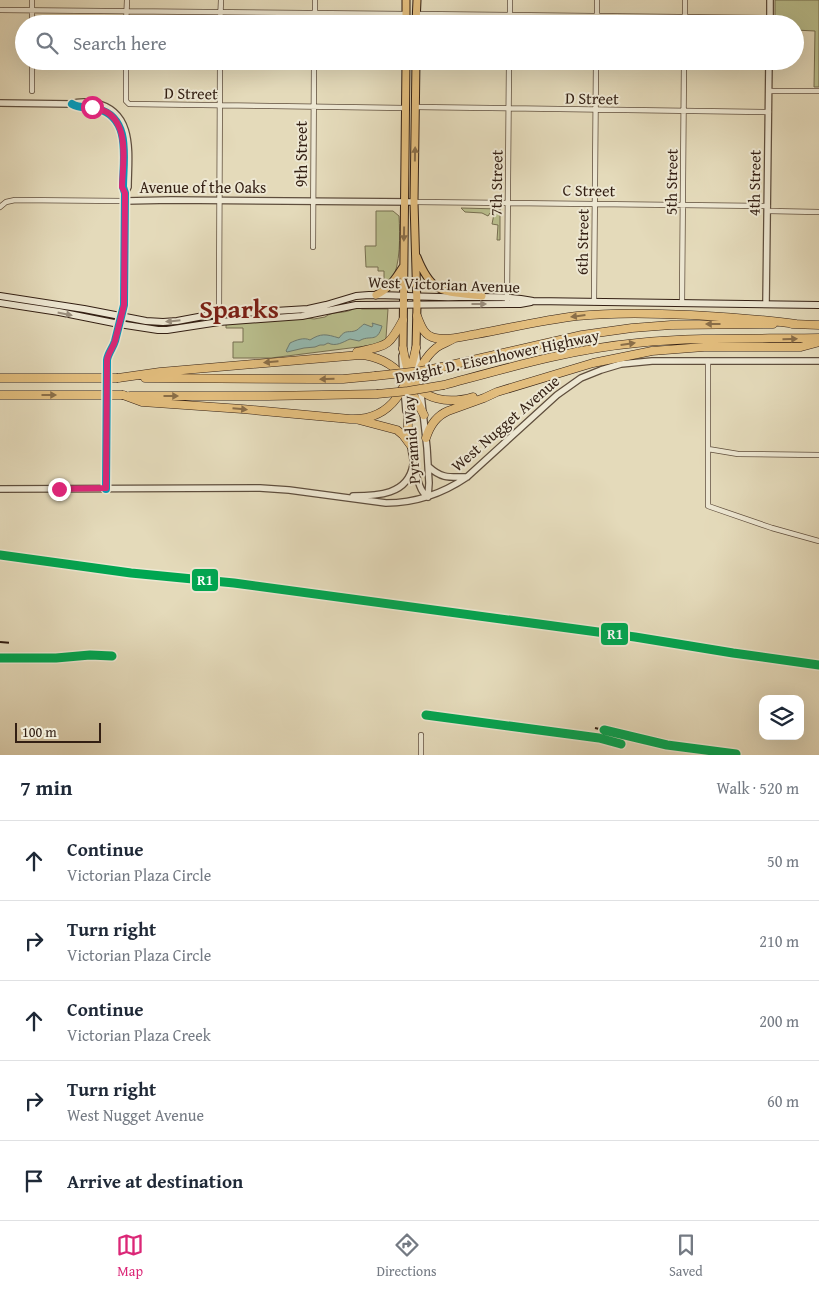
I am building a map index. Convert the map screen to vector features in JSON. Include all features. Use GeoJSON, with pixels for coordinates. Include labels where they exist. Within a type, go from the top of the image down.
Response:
{"type":"FeatureCollection","features":[{"type":"Feature","properties":{"kind":"highway"},"geometry":{"type":"LineString","coordinates":[[417,316],[424,332],[429,336],[439,338],[458,337],[585,315],[621,313],[764,319],[796,324]]}},
{"type":"Feature","properties":{"kind":"highway"},"geometry":{"type":"LineString","coordinates":[[337,357],[387,344],[403,320]]}},
{"type":"Feature","properties":{"kind":"highway","name":"Dwight D. Eisenhower Highway"},"geometry":{"type":"LineString","coordinates":[[0,378],[344,379],[442,367],[582,335],[632,328],[671,324],[819,324]]}},
{"type":"Feature","properties":{"kind":"highway"},"geometry":{"type":"LineString","coordinates":[[408,432],[408,413],[412,393],[418,386],[419,372],[426,359],[436,348],[458,337]]}},
{"type":"Feature","properties":{"kind":"highway","name":"Dwight D. Eisenhower Highway"},"geometry":{"type":"LineString","coordinates":[[0,395],[268,396],[377,394],[444,385],[558,356],[635,343],[680,340],[819,340]]}},
{"type":"Feature","properties":{"kind":"highway"},"geometry":{"type":"LineString","coordinates":[[426,438],[432,424],[443,413],[497,392],[593,363],[652,351],[711,346],[801,347],[819,340]]}},
{"type":"Feature","properties":{"kind":"highway"},"geometry":{"type":"LineString","coordinates":[[357,420],[379,414],[396,400],[406,380],[416,348]]}},
{"type":"Feature","properties":{"kind":"highway"},"geometry":{"type":"LineString","coordinates":[[403,349],[406,380],[424,415]]}},
{"type":"Feature","properties":{"kind":"highway"},"geometry":{"type":"LineString","coordinates":[[118,378],[160,372],[360,356],[375,358],[392,366],[406,380],[435,398],[452,401],[463,400],[497,392]]}},
{"type":"Feature","properties":{"kind":"highway"},"geometry":{"type":"LineString","coordinates":[[123,396],[142,402],[357,420],[397,430],[408,440],[412,447]]}},
{"type":"Feature","properties":{"kind":"main road"},"geometry":{"type":"LineString","coordinates":[[406,0],[406,14]]}},
{"type":"Feature","properties":{"kind":"main road"},"geometry":{"type":"LineString","coordinates":[[416,0],[416,14]]}},
{"type":"Feature","properties":{"kind":"main road","name":"Pyramid Way"},"geometry":{"type":"LineString","coordinates":[[406,70],[405,108],[409,202],[415,252],[417,305],[416,348]]}},
{"type":"Feature","properties":{"kind":"main road","name":"Pyramid Way"},"geometry":{"type":"LineString","coordinates":[[403,349],[403,266],[409,202],[416,70]]}},
{"type":"Feature","properties":{"kind":"main road"},"geometry":{"type":"LineString","coordinates":[[415,252],[425,275],[433,285],[450,293],[482,296]]}},
{"type":"Feature","properties":{"kind":"main road"},"geometry":{"type":"LineString","coordinates":[[376,295],[390,286],[403,266]]}},
{"type":"Feature","properties":{"kind":"main road","name":"West Victorian Avenue"},"geometry":{"type":"LineString","coordinates":[[0,296],[146,321],[162,322],[219,314],[301,310],[356,296],[376,295],[482,296],[520,304],[533,301],[819,305]]}},
{"type":"Feature","properties":{"kind":"main road","name":"West Victorian Avenue"},"geometry":{"type":"LineString","coordinates":[[0,303],[59,312],[151,330],[167,330],[219,322],[302,316],[356,305],[417,305],[507,301]]}},
{"type":"Feature","properties":{"kind":"street"},"geometry":{"type":"LineString","coordinates":[[32,0],[32,15]]}},
{"type":"Feature","properties":{"kind":"street"},"geometry":{"type":"LineString","coordinates":[[126,0],[126,15]]}},
{"type":"Feature","properties":{"kind":"street"},"geometry":{"type":"LineString","coordinates":[[220,12],[221,0]]}},
{"type":"Feature","properties":{"kind":"street"},"geometry":{"type":"LineString","coordinates":[[315,0],[315,13]]}},
{"type":"Feature","properties":{"kind":"street"},"geometry":{"type":"LineString","coordinates":[[416,14],[510,15],[510,0]]}},
{"type":"Feature","properties":{"kind":"street"},"geometry":{"type":"LineString","coordinates":[[597,0],[597,15]]}},
{"type":"Feature","properties":{"kind":"street"},"geometry":{"type":"LineString","coordinates":[[685,0],[685,15]]}},
{"type":"Feature","properties":{"kind":"street"},"geometry":{"type":"LineString","coordinates":[[770,0],[770,15]]}},
{"type":"Feature","properties":{"kind":"street"},"geometry":{"type":"LineString","coordinates":[[0,10],[406,14]]}},
{"type":"Feature","properties":{"kind":"street"},"geometry":{"type":"LineString","coordinates":[[32,70],[32,91]]}},
{"type":"Feature","properties":{"kind":"street","name":"D Street"},"geometry":{"type":"LineString","coordinates":[[126,70],[126,98],[127,103],[132,105],[405,108]]}},
{"type":"Feature","properties":{"kind":"street"},"geometry":{"type":"LineString","coordinates":[[219,322],[220,70]]}},
{"type":"Feature","properties":{"kind":"street","name":"9th Street"},"geometry":{"type":"LineString","coordinates":[[313,247],[314,70]]}},
{"type":"Feature","properties":{"kind":"street","name":"7th Street"},"geometry":{"type":"LineString","coordinates":[[507,301],[510,70]]}},
{"type":"Feature","properties":{"kind":"street","name":"6th Street"},"geometry":{"type":"LineString","coordinates":[[594,302],[596,70]]}},
{"type":"Feature","properties":{"kind":"street","name":"5th Street"},"geometry":{"type":"LineString","coordinates":[[682,303],[684,70]]}},
{"type":"Feature","properties":{"kind":"street","name":"4th Street"},"geometry":{"type":"LineString","coordinates":[[766,304],[769,70]]}},
{"type":"Feature","properties":{"kind":"street"},"geometry":{"type":"LineString","coordinates":[[769,91],[819,92]]}},
{"type":"Feature","properties":{"kind":"street"},"geometry":{"type":"LineString","coordinates":[[0,103],[72,104],[76,107],[92,107],[102,110],[113,117],[123,136],[122,187],[125,193],[124,305],[113,346],[108,353],[107,360],[106,488]]}},
{"type":"Feature","properties":{"kind":"street","name":"D Street"},"geometry":{"type":"LineString","coordinates":[[415,108],[769,112]]}},
{"type":"Feature","properties":{"kind":"street","name":"Avenue of the Oaks"},"geometry":{"type":"LineString","coordinates":[[0,207],[6,202],[15,200],[409,202]]}},
{"type":"Feature","properties":{"kind":"street","name":"C Street"},"geometry":{"type":"LineString","coordinates":[[409,202],[683,205],[819,212]]}},
{"type":"Feature","properties":{"kind":"street","name":"Pyramid Way"},"geometry":{"type":"LineString","coordinates":[[416,348],[419,372]]}},
{"type":"Feature","properties":{"kind":"street","name":"West Nugget Avenue"},"geometry":{"type":"LineString","coordinates":[[0,489],[276,489],[386,504],[401,503],[428,497],[448,489],[467,477],[557,394],[581,378],[611,367],[642,361],[819,361]]}},
{"type":"Feature","properties":{"kind":"street"},"geometry":{"type":"LineString","coordinates":[[708,361],[708,506],[772,528],[819,541]]}},
{"type":"Feature","properties":{"kind":"street","name":"Pyramid Way"},"geometry":{"type":"LineString","coordinates":[[406,380],[408,432],[413,462],[421,488],[428,497]]}},
{"type":"Feature","properties":{"kind":"street","name":"Pyramid Way"},"geometry":{"type":"LineString","coordinates":[[418,386],[424,415],[429,483],[428,497]]}},
{"type":"Feature","properties":{"kind":"street"},"geometry":{"type":"LineString","coordinates":[[708,449],[738,454],[819,455]]}},
{"type":"Feature","properties":{"kind":"street"},"geometry":{"type":"LineString","coordinates":[[338,497],[371,496],[391,491],[407,481],[412,472],[413,462]]}},
{"type":"Feature","properties":{"kind":"street"},"geometry":{"type":"LineString","coordinates":[[428,467],[444,477],[467,477]]}},
{"type":"Feature","properties":{"kind":"street"},"geometry":{"type":"LineString","coordinates":[[421,735],[421,755]]}},
{"type":"Feature","properties":{"kind":"green space"},"geometry":{"type":"Polygon","coordinates":[[[775,0],[819,0],[819,87],[814,87],[815,31],[804,30],[804,15],[775,15],[775,0]]]}},
{"type":"Feature","properties":{"kind":"green space"},"geometry":{"type":"Polygon","coordinates":[[[461,208],[500,209],[500,240],[497,240],[498,225],[492,224],[494,214],[490,213],[488,216],[482,213],[465,212],[461,208]]]}},
{"type":"Feature","properties":{"kind":"green space"},"geometry":{"type":"Polygon","coordinates":[[[376,211],[393,211],[399,216],[400,241],[398,259],[391,281],[384,280],[384,271],[378,271],[378,267],[366,267],[365,246],[376,246],[376,211]]]}},
{"type":"Feature","properties":{"kind":"green space"},"geometry":{"type":"Polygon","coordinates":[[[356,307],[362,309],[388,309],[386,338],[384,341],[374,345],[271,358],[233,358],[233,342],[243,342],[243,328],[226,328],[226,325],[230,323],[314,319],[348,311],[356,307]]]}},
{"type":"Feature","properties":{"kind":"water"},"geometry":{"type":"Polygon","coordinates":[[[372,323],[382,326],[380,332],[375,337],[359,341],[350,339],[337,344],[328,343],[286,351],[290,343],[297,340],[310,340],[324,335],[339,338],[344,333],[357,330],[364,324],[372,327],[372,323]]]}},
{"type":"Feature","properties":{"kind":"railway"},"geometry":{"type":"LineString","coordinates":[[0,642],[13,643]]}},
{"type":"Feature","properties":{"kind":"railway"},"geometry":{"type":"LineString","coordinates":[[0,658],[112,656]]}},
{"type":"Feature","properties":{"kind":"railway"},"geometry":{"type":"LineString","coordinates":[[426,715],[599,738],[621,744]]}},
{"type":"Feature","properties":{"kind":"railway"},"geometry":{"type":"LineString","coordinates":[[595,728],[667,745],[736,754]]}},
{"type":"Feature","properties":{"kind":"transit line"},"geometry":{"type":"LineString","coordinates":[[72,104],[95,108],[109,114],[116,121],[123,141],[123,187],[125,193],[124,305],[115,341],[107,360],[106,489]]}},
{"type":"Feature","properties":{"kind":"transit line","name":"R1"},"geometry":{"type":"LineString","coordinates":[[0,555],[131,573],[234,583],[635,637],[819,665]]}},
{"type":"Feature","properties":{"kind":"transit line","name":"R1"},"geometry":{"type":"LineString","coordinates":[[0,658],[112,656]]}},
{"type":"Feature","properties":{"kind":"transit line","name":"R1"},"geometry":{"type":"LineString","coordinates":[[426,715],[599,738],[621,744]]}},
{"type":"Feature","properties":{"kind":"transit line","name":"R1"},"geometry":{"type":"LineString","coordinates":[[604,730],[667,745],[736,754]]}},
{"type":"Feature","properties":{"kind":"district","name":"Sparks"},"geometry":{"type":"Point","coordinates":[239,308]}},
{"type":"Feature","properties":{"kind":"route"},"geometry":{"type":"LineString","coordinates":[[59,489],[106,488],[107,360],[108,353],[115,341],[124,305],[125,193],[122,187],[123,136],[113,117],[102,110],[92,107]]}}]}
